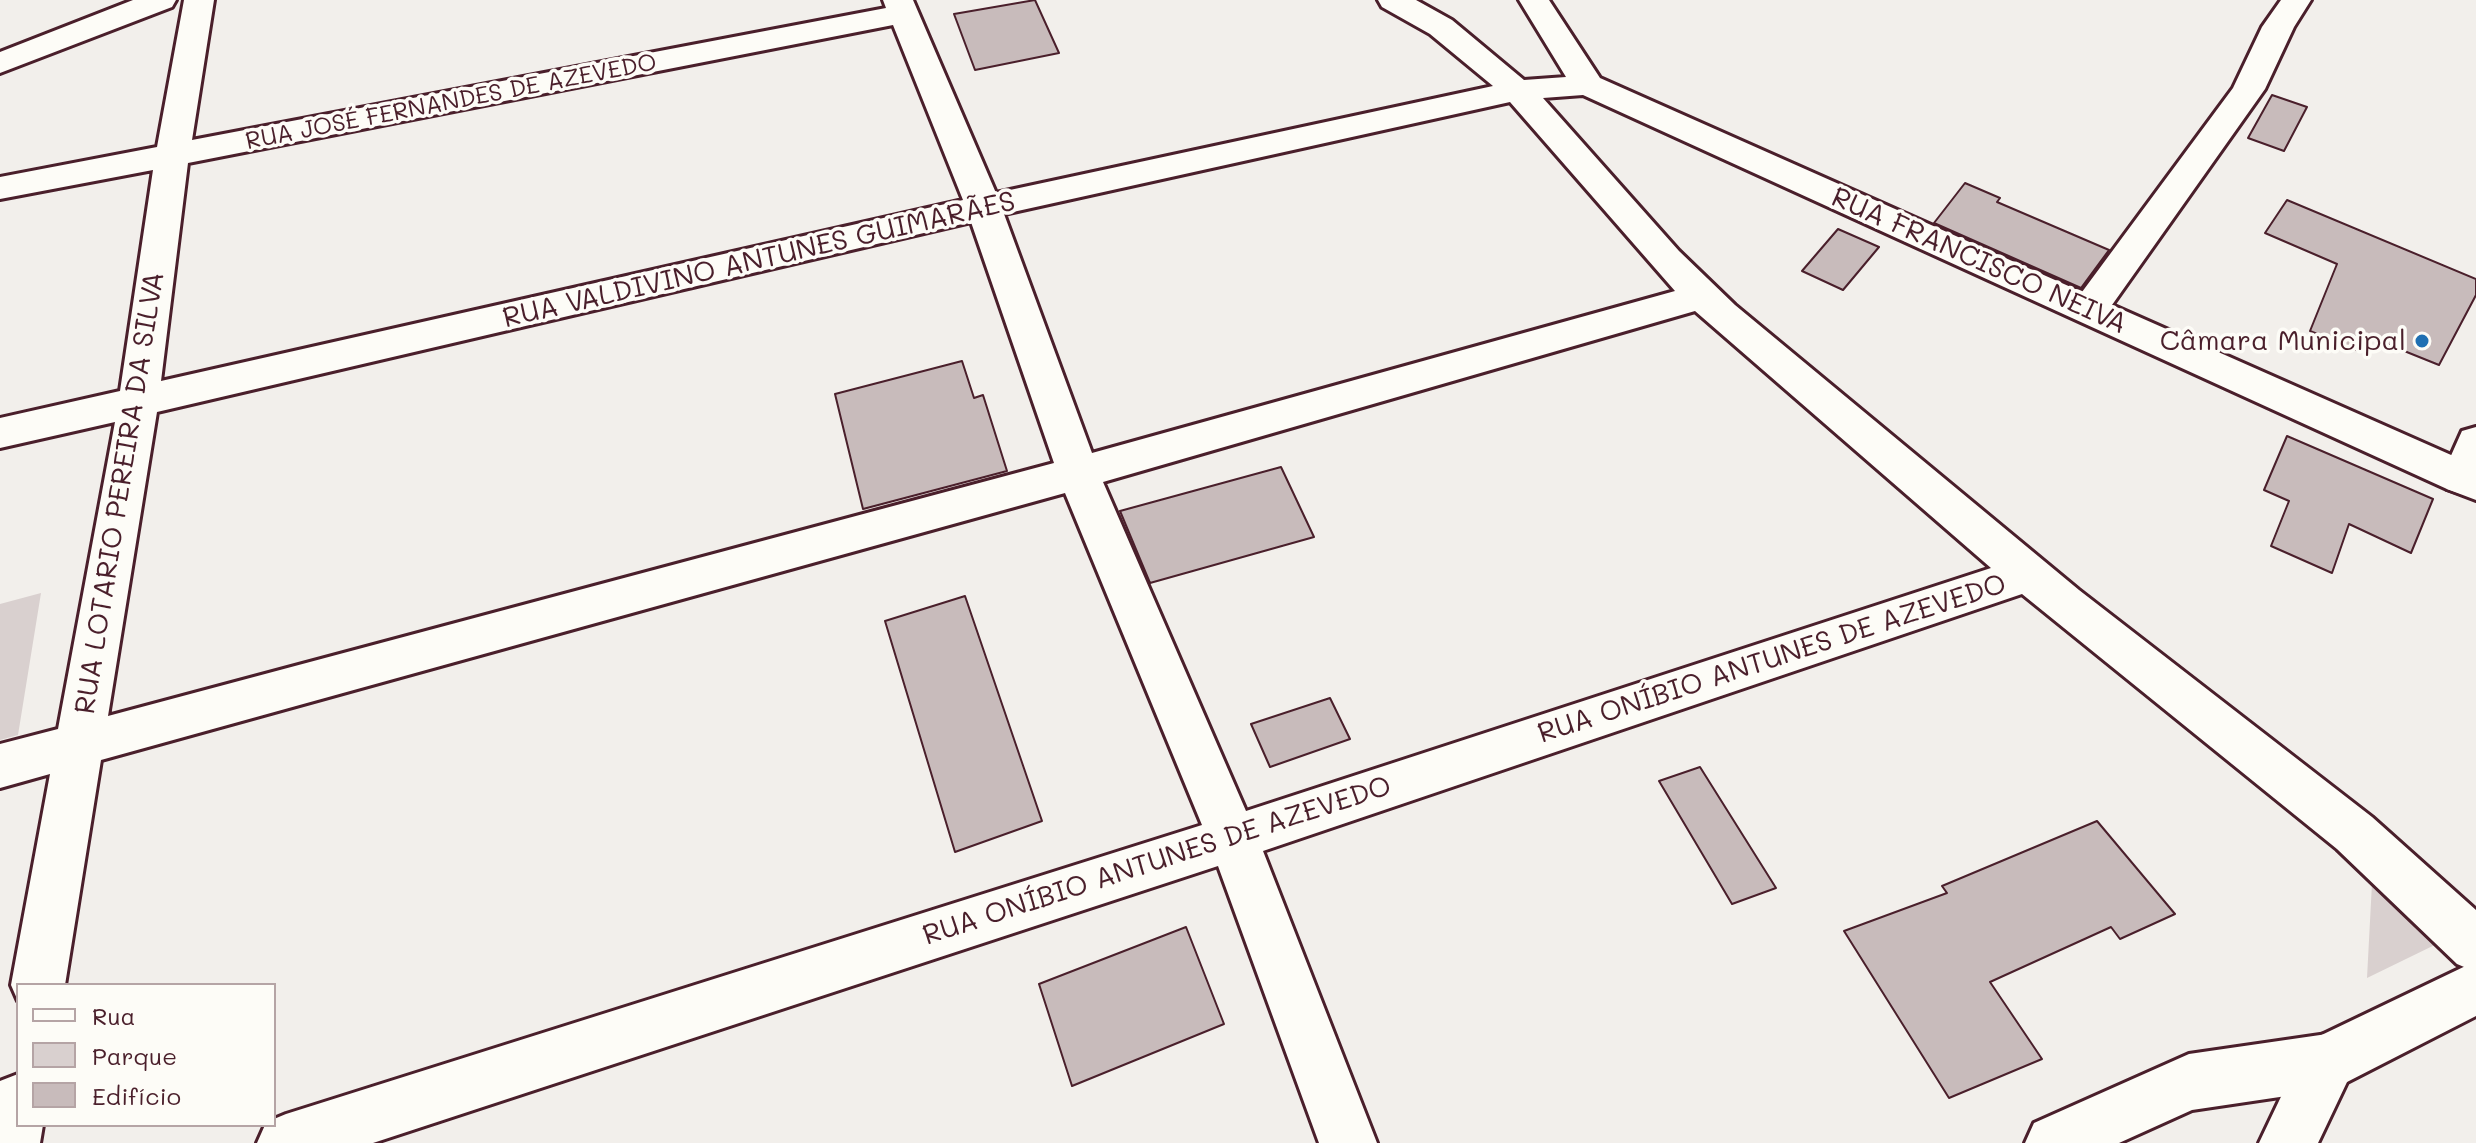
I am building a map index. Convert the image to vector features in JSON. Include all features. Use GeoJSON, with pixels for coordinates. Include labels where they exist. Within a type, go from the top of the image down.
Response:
{"type":"FeatureCollection","features":[{"type":"Feature","properties":{"kind":"street"},"geometry":{"type":"LineString","coordinates":[[0,63],[161,0]]}},
{"type":"Feature","properties":{"kind":"street","name":"RUA LOTARIO PEREIRA DA SILVA"},"geometry":{"type":"LineString","coordinates":[[38,983],[138,403],[172,156],[199,0]]}},
{"type":"Feature","properties":{"kind":"street"},"geometry":{"type":"LineString","coordinates":[[1393,0],[1424,15],[1466,42],[1518,90],[1702,296],[2026,575],[2321,805],[2430,897],[2476,946]]}},
{"type":"Feature","properties":{"kind":"street"},"geometry":{"type":"LineString","coordinates":[[1534,0],[1588,85]]}},
{"type":"Feature","properties":{"kind":"street"},"geometry":{"type":"LineString","coordinates":[[900,7],[984,207],[1078,473],[1233,838],[1348,1143]]}},
{"type":"Feature","properties":{"kind":"street","name":"RUA JOSÉ FERNANDES DE AZEVEDO"},"geometry":{"type":"LineString","coordinates":[[0,188],[172,156],[900,7]]}},
{"type":"Feature","properties":{"kind":"street"},"geometry":{"type":"LineString","coordinates":[[2088,311],[2249,89],[2281,9]]}},
{"type":"Feature","properties":{"kind":"street","name":"RUA VALDIVINO ANTUNES GUIMARÃES"},"geometry":{"type":"LineString","coordinates":[[0,433],[984,207],[1518,90],[1588,85]]}},
{"type":"Feature","properties":{"kind":"street","name":"RUA FRANCISCO NEIVA"},"geometry":{"type":"LineString","coordinates":[[1588,85],[2088,311],[2471,468]]}},
{"type":"Feature","properties":{"kind":"street"},"geometry":{"type":"LineString","coordinates":[[0,766],[1078,473],[1702,296]]}},
{"type":"Feature","properties":{"kind":"street","name":"RUA ONÍBIO ANTUNES DE AZEVEDO"},"geometry":{"type":"LineString","coordinates":[[286,1143],[1233,838],[2026,575]]}},
{"type":"Feature","properties":{"kind":"street"},"geometry":{"type":"LineString","coordinates":[[2054,1143],[2189,1082],[2327,1062],[2476,988]]}},
{"type":"Feature","properties":{"kind":"street"},"geometry":{"type":"LineString","coordinates":[[2288,1143],[2327,1062]]}},
{"type":"Feature","properties":{"kind":"street"},"geometry":{"type":"LineString","coordinates":[[11,1143],[16,1114]]}},
{"type":"Feature","properties":{"kind":"green space"},"geometry":{"type":"Polygon","coordinates":[[[41,593],[18,735],[0,740],[0,604],[41,593]]]}},
{"type":"Feature","properties":{"kind":"green space"},"geometry":{"type":"Polygon","coordinates":[[[2373,864],[2447,939],[2367,978],[2373,864]]]}},
{"type":"Feature","properties":{"kind":"building"},"geometry":{"type":"Polygon","coordinates":[[[1035,0],[1059,53],[975,70],[954,14],[1035,0]]]}},
{"type":"Feature","properties":{"kind":"building"},"geometry":{"type":"Polygon","coordinates":[[[2272,95],[2307,107],[2284,151],[2248,138],[2272,95]]]}},
{"type":"Feature","properties":{"kind":"building"},"geometry":{"type":"Polygon","coordinates":[[[1965,183],[2000,198],[1997,202],[2109,250],[2081,288],[1934,223],[1965,183]]]}},
{"type":"Feature","properties":{"kind":"building"},"geometry":{"type":"Polygon","coordinates":[[[2287,200],[2476,279],[2476,295],[2439,365],[2367,336],[2359,351],[2310,331],[2337,264],[2265,233],[2287,200]]]}},
{"type":"Feature","properties":{"kind":"building"},"geometry":{"type":"Polygon","coordinates":[[[1838,229],[1879,247],[1843,290],[1802,271],[1838,229]]]}},
{"type":"Feature","properties":{"kind":"building"},"geometry":{"type":"Polygon","coordinates":[[[962,361],[974,398],[983,395],[1007,471],[863,509],[835,394],[962,361]]]}},
{"type":"Feature","properties":{"kind":"building"},"geometry":{"type":"Polygon","coordinates":[[[2287,436],[2433,499],[2411,553],[2349,524],[2332,573],[2271,546],[2289,501],[2264,490],[2287,436]]]}},
{"type":"Feature","properties":{"kind":"building"},"geometry":{"type":"Polygon","coordinates":[[[1281,467],[1314,537],[1150,583],[1120,511],[1281,467]]]}},
{"type":"Feature","properties":{"kind":"building"},"geometry":{"type":"Polygon","coordinates":[[[965,596],[1042,821],[955,852],[885,621],[965,596]]]}},
{"type":"Feature","properties":{"kind":"building"},"geometry":{"type":"Polygon","coordinates":[[[1330,698],[1350,739],[1270,767],[1251,724],[1330,698]]]}},
{"type":"Feature","properties":{"kind":"building"},"geometry":{"type":"Polygon","coordinates":[[[1700,767],[1776,888],[1732,904],[1659,781],[1700,767]]]}},
{"type":"Feature","properties":{"kind":"building"},"geometry":{"type":"Polygon","coordinates":[[[2097,821],[2175,914],[2120,939],[2111,927],[1990,982],[2042,1059],[1949,1098],[1844,931],[1947,893],[1942,886],[2097,821]]]}},
{"type":"Feature","properties":{"kind":"building"},"geometry":{"type":"Polygon","coordinates":[[[1186,927],[1224,1024],[1072,1086],[1039,984],[1186,927]]]}},
{"type":"Feature","properties":{"kind":"place","name":"Câmara Municipal"},"geometry":{"type":"Point","coordinates":[2422,341]}}]}
